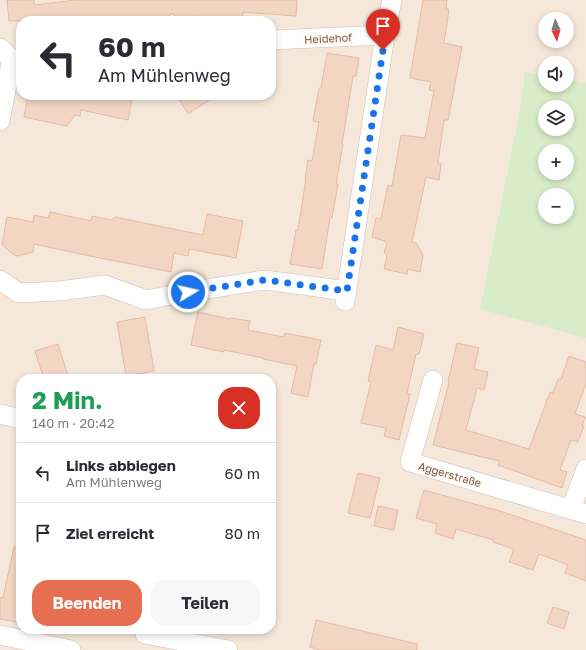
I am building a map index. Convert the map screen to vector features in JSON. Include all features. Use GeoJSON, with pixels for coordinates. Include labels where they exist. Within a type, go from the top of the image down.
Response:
{"type":"FeatureCollection","features":[{"type":"Feature","properties":{"kind":"street"},"geometry":{"type":"LineString","coordinates":[[0,280],[19,293],[58,291],[105,285],[146,300],[265,280],[346,296],[385,35],[392,0]]}},
{"type":"Feature","properties":{"kind":"street","name":"Heidehof"},"geometry":{"type":"LineString","coordinates":[[276,40],[385,35]]}},
{"type":"Feature","properties":{"kind":"street"},"geometry":{"type":"LineString","coordinates":[[0,121],[11,55]]}},
{"type":"Feature","properties":{"kind":"street","name":"Aggerstraße"},"geometry":{"type":"LineString","coordinates":[[433,380],[410,462],[579,511],[586,469]]}},
{"type":"Feature","properties":{"kind":"street"},"geometry":{"type":"LineString","coordinates":[[0,414],[16,418]]}},
{"type":"Feature","properties":{"kind":"street"},"geometry":{"type":"LineString","coordinates":[[0,635],[71,650]]}},
{"type":"Feature","properties":{"kind":"street"},"geometry":{"type":"LineString","coordinates":[[144,638],[228,650]]}},
{"type":"Feature","properties":{"kind":"shaded area"},"geometry":{"type":"Polygon","coordinates":[[[0,0],[586,0],[586,650],[0,650],[0,0]]]}},
{"type":"Feature","properties":{"kind":"green space"},"geometry":{"type":"Polygon","coordinates":[[[525,72],[538,75],[538,92],[574,92],[574,81],[586,83],[586,338],[480,309],[520,109],[525,72]]]}},
{"type":"Feature","properties":{"kind":"building"},"geometry":{"type":"Polygon","coordinates":[[[7,0],[34,0],[34,5],[76,0],[297,0],[296,16],[243,12],[242,16],[175,16],[172,13],[169,16],[16,16],[16,21],[9,21],[7,0]]]}},
{"type":"Feature","properties":{"kind":"building"},"geometry":{"type":"Polygon","coordinates":[[[423,0],[447,0],[446,9],[449,9],[444,43],[462,47],[448,120],[444,120],[438,163],[441,164],[439,180],[426,177],[412,242],[416,243],[423,255],[420,272],[408,269],[407,274],[384,269],[387,256],[384,253],[387,242],[372,237],[376,218],[381,219],[388,185],[392,186],[401,135],[425,138],[434,91],[429,90],[431,82],[410,78],[423,0]]]}},
{"type":"Feature","properties":{"kind":"building"},"geometry":{"type":"Polygon","coordinates":[[[327,53],[359,58],[356,76],[353,76],[336,184],[338,184],[332,218],[330,218],[322,269],[290,264],[296,230],[298,230],[308,160],[312,161],[319,122],[313,121],[327,53]]]}},
{"type":"Feature","properties":{"kind":"building"},"geometry":{"type":"Polygon","coordinates":[[[27,100],[132,100],[128,120],[81,110],[80,116],[75,115],[67,126],[24,117],[27,100]]]}},
{"type":"Feature","properties":{"kind":"building"},"geometry":{"type":"Polygon","coordinates":[[[179,100],[209,100],[188,114],[179,100]]]}},
{"type":"Feature","properties":{"kind":"building"},"geometry":{"type":"Polygon","coordinates":[[[50,212],[91,221],[92,216],[111,220],[115,217],[203,235],[207,214],[243,221],[236,258],[189,249],[188,256],[174,253],[171,272],[34,244],[33,252],[18,256],[14,255],[2,245],[7,217],[33,222],[34,215],[48,218],[50,212]]]}},
{"type":"Feature","properties":{"kind":"building"},"geometry":{"type":"Polygon","coordinates":[[[198,312],[230,319],[250,321],[248,330],[284,337],[285,333],[321,340],[316,364],[314,364],[308,397],[291,393],[297,366],[224,350],[224,352],[191,345],[198,312]]]}},
{"type":"Feature","properties":{"kind":"building"},"geometry":{"type":"Polygon","coordinates":[[[145,317],[154,371],[137,374],[126,374],[117,322],[145,317]]]}},
{"type":"Feature","properties":{"kind":"building"},"geometry":{"type":"Polygon","coordinates":[[[398,327],[424,334],[419,354],[416,354],[407,393],[410,394],[399,440],[384,436],[386,428],[361,423],[371,382],[368,381],[376,345],[393,350],[398,327]]]}},
{"type":"Feature","properties":{"kind":"building"},"geometry":{"type":"Polygon","coordinates":[[[457,343],[479,348],[474,369],[488,372],[484,390],[477,388],[466,430],[529,449],[550,392],[553,393],[558,379],[561,379],[569,356],[586,362],[586,383],[575,414],[585,417],[582,426],[584,426],[578,442],[571,440],[560,470],[567,472],[562,488],[498,465],[499,461],[433,445],[457,343]]]}},
{"type":"Feature","properties":{"kind":"building"},"geometry":{"type":"Polygon","coordinates":[[[58,344],[67,374],[42,374],[35,351],[58,344]]]}},
{"type":"Feature","properties":{"kind":"building"},"geometry":{"type":"Polygon","coordinates":[[[358,473],[380,478],[370,518],[348,513],[358,473]]]}},
{"type":"Feature","properties":{"kind":"building"},"geometry":{"type":"Polygon","coordinates":[[[424,490],[503,512],[586,540],[586,581],[565,573],[568,565],[539,554],[533,570],[509,562],[514,549],[493,542],[493,540],[456,529],[453,539],[435,533],[437,524],[416,518],[424,490]]]}},
{"type":"Feature","properties":{"kind":"building"},"geometry":{"type":"Polygon","coordinates":[[[378,506],[398,510],[394,530],[374,526],[378,506]]]}},
{"type":"Feature","properties":{"kind":"building"},"geometry":{"type":"Polygon","coordinates":[[[14,547],[16,547],[16,622],[0,619],[0,597],[3,598],[14,547]]]}},
{"type":"Feature","properties":{"kind":"building"},"geometry":{"type":"Polygon","coordinates":[[[553,607],[569,612],[564,629],[547,623],[553,607]]]}},
{"type":"Feature","properties":{"kind":"building"},"geometry":{"type":"Polygon","coordinates":[[[316,620],[417,644],[417,650],[320,650],[310,647],[316,620]]]}},
{"type":"Feature","properties":{"kind":"route"},"geometry":{"type":"LineString","coordinates":[[188,292],[265,280],[347,291],[383,50]]}}]}
